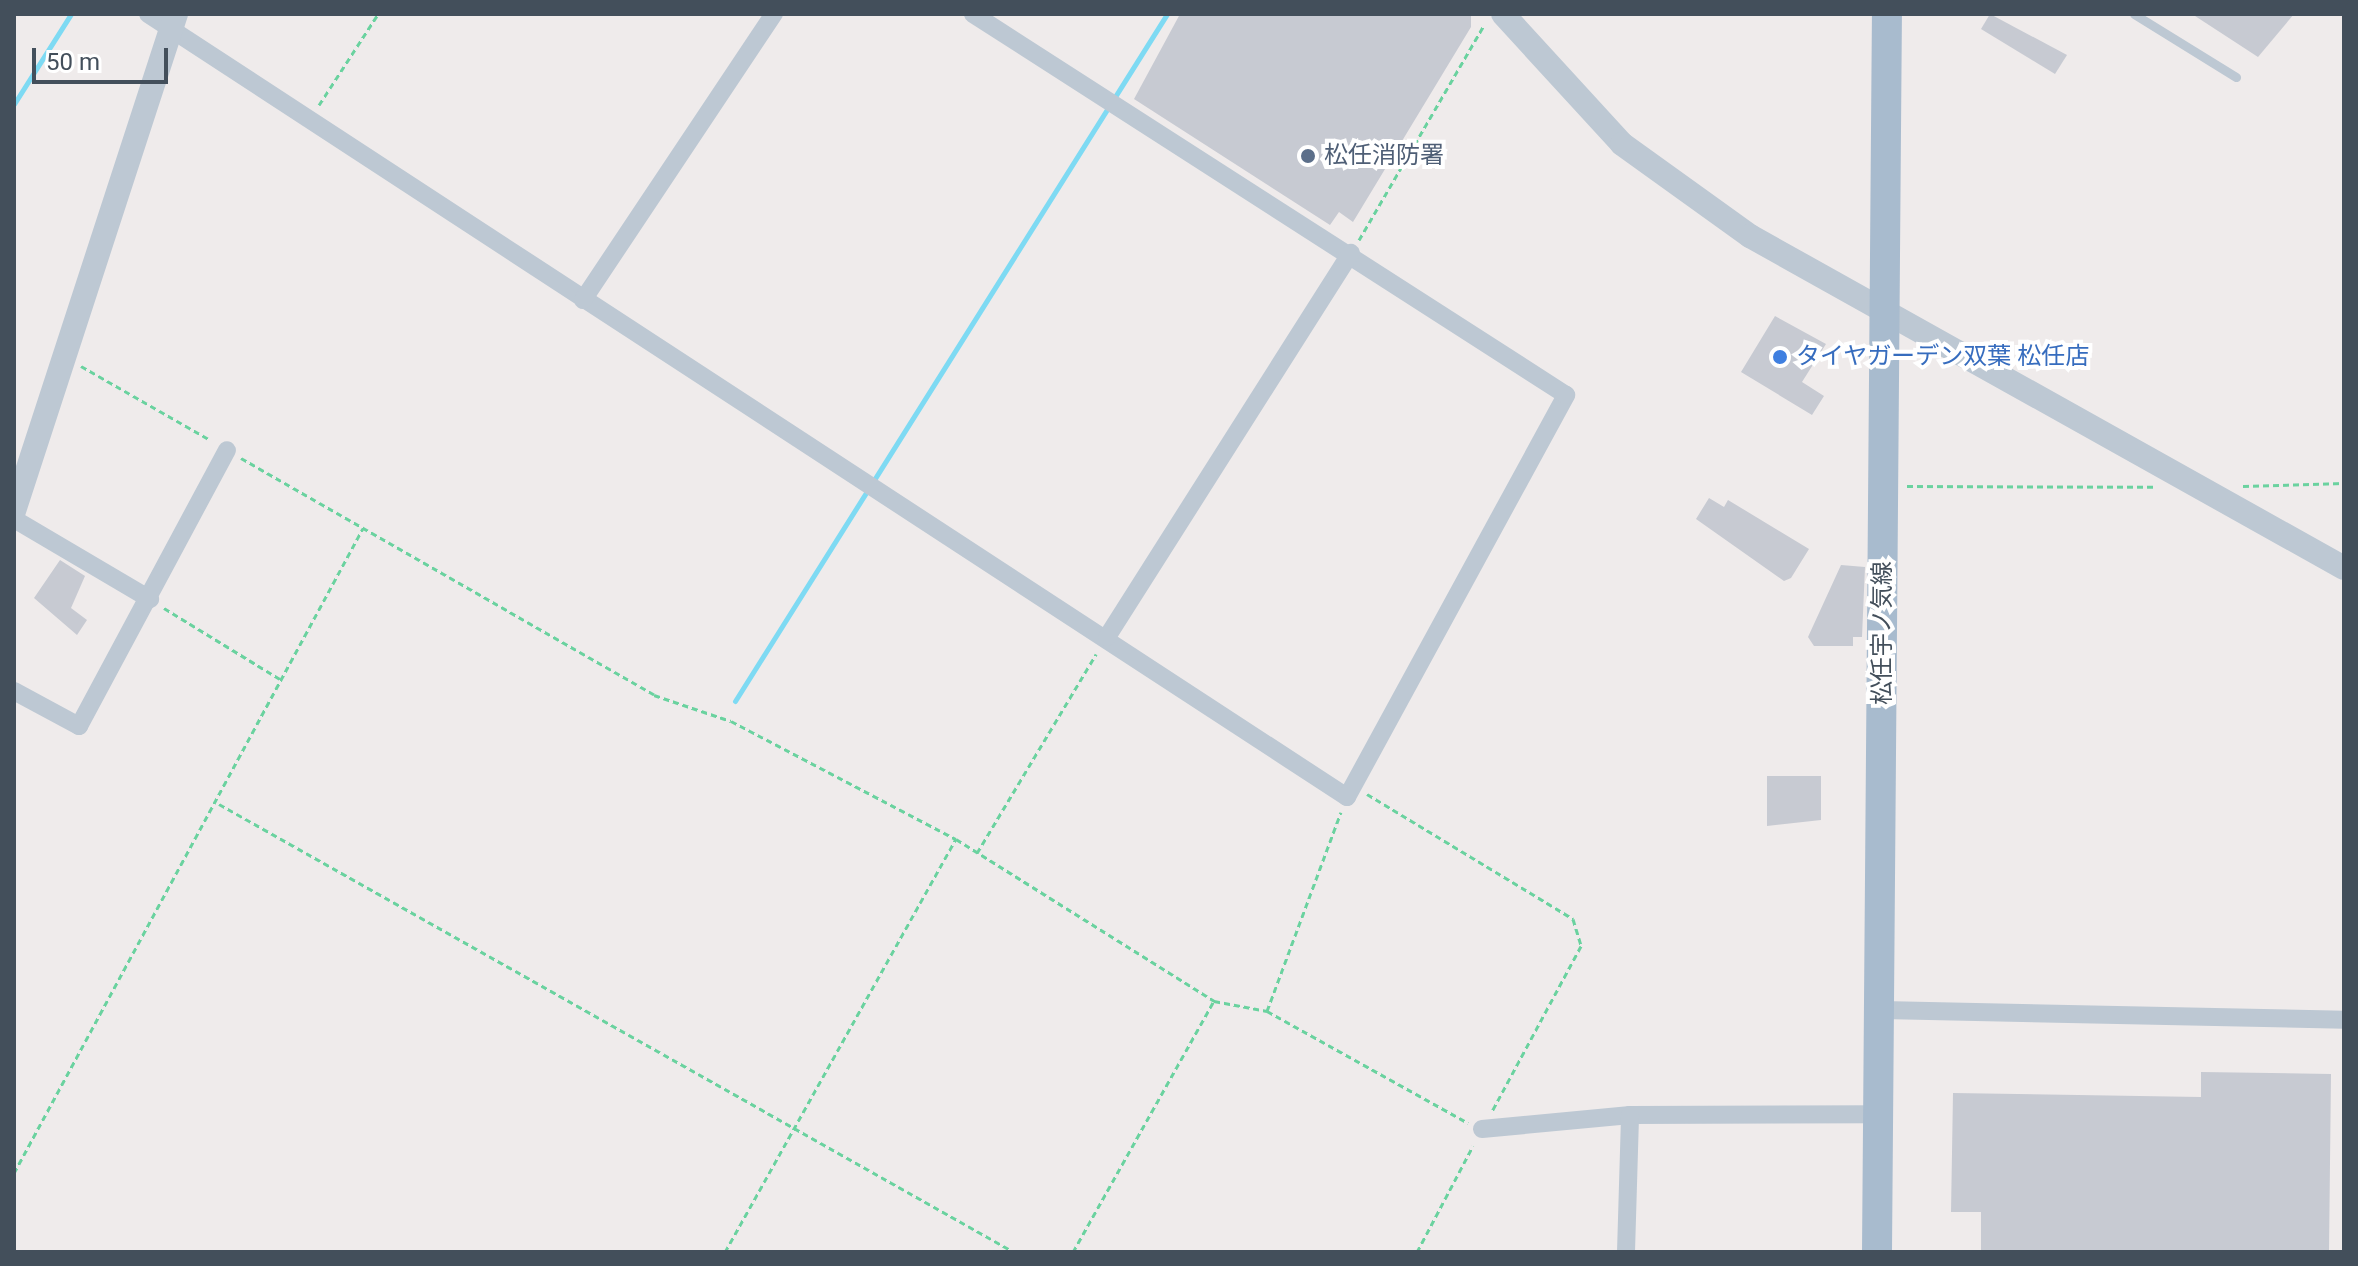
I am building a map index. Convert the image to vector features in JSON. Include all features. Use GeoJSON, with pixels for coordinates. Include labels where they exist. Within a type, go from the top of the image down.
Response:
{"type":"FeatureCollection","features":[{"type":"Feature","properties":{"kind":"main road","name":"松任宇ノ気線"},"geometry":{"type":"LineString","coordinates":[[1877,1252],[1877,1114],[1882,1010],[1884,486],[1879,311],[1887,14]]}},
{"type":"Feature","properties":{"kind":"street"},"geometry":{"type":"LineString","coordinates":[[148,14],[173,21],[310,118],[583,300],[1352,792],[1566,395],[1351,253],[973,14]]}},
{"type":"Feature","properties":{"kind":"street"},"geometry":{"type":"LineString","coordinates":[[583,300],[774,14]]}},
{"type":"Feature","properties":{"kind":"street"},"geometry":{"type":"LineString","coordinates":[[1503,14],[1622,144],[1750,236],[1879,311],[2344,568]]}},
{"type":"Feature","properties":{"kind":"street"},"geometry":{"type":"LineString","coordinates":[[14,511],[173,21]]}},
{"type":"Feature","properties":{"kind":"street"},"geometry":{"type":"LineString","coordinates":[[1107,637],[1351,253]]}},
{"type":"Feature","properties":{"kind":"street"},"geometry":{"type":"LineString","coordinates":[[14,691],[79,726],[150,599],[227,450]]}},
{"type":"Feature","properties":{"kind":"street"},"geometry":{"type":"LineString","coordinates":[[14,519],[150,599]]}},
{"type":"Feature","properties":{"kind":"street"},"geometry":{"type":"LineString","coordinates":[[1882,1010],[2344,1020]]}},
{"type":"Feature","properties":{"kind":"street"},"geometry":{"type":"LineString","coordinates":[[1482,1129],[1630,1115],[1877,1114]]}},
{"type":"Feature","properties":{"kind":"street"},"geometry":{"type":"LineString","coordinates":[[1626,1252],[1630,1115]]}},
{"type":"Feature","properties":{"kind":"lane"},"geometry":{"type":"LineString","coordinates":[[2134,14],[2236,77]]}},
{"type":"Feature","properties":{"kind":"path"},"geometry":{"type":"LineString","coordinates":[[310,118],[378,14]]}},
{"type":"Feature","properties":{"kind":"path"},"geometry":{"type":"LineString","coordinates":[[1351,253],[1491,14]]}},
{"type":"Feature","properties":{"kind":"path"},"geometry":{"type":"LineString","coordinates":[[66,357],[654,695],[731,721],[956,839],[1214,1001],[1267,1011],[1482,1129]]}},
{"type":"Feature","properties":{"kind":"path"},"geometry":{"type":"LineString","coordinates":[[2201,487],[2344,483]]}},
{"type":"Feature","properties":{"kind":"path"},"geometry":{"type":"LineString","coordinates":[[1884,486],[2163,487]]}},
{"type":"Feature","properties":{"kind":"path"},"geometry":{"type":"LineString","coordinates":[[14,1173],[219,804],[281,679],[363,528]]}},
{"type":"Feature","properties":{"kind":"path"},"geometry":{"type":"LineString","coordinates":[[150,599],[281,679]]}},
{"type":"Feature","properties":{"kind":"path"},"geometry":{"type":"LineString","coordinates":[[977,853],[1107,637]]}},
{"type":"Feature","properties":{"kind":"path"},"geometry":{"type":"LineString","coordinates":[[1267,1011],[1352,792],[1573,919],[1581,946],[1417,1252]]}},
{"type":"Feature","properties":{"kind":"path"},"geometry":{"type":"LineString","coordinates":[[219,804],[1014,1252]]}},
{"type":"Feature","properties":{"kind":"path"},"geometry":{"type":"LineString","coordinates":[[725,1252],[956,839]]}},
{"type":"Feature","properties":{"kind":"path"},"geometry":{"type":"LineString","coordinates":[[1073,1252],[1214,1001]]}},
{"type":"Feature","properties":{"kind":"building","name":"松任消防署"},"geometry":{"type":"Polygon","coordinates":[[[1180,14],[1471,14],[1471,27],[1353,222],[1339,212],[1330,225],[1134,99],[1180,14]]]}},
{"type":"Feature","properties":{"kind":"building"},"geometry":{"type":"Polygon","coordinates":[[[1990,14],[2067,55],[2055,74],[1981,29],[1990,14]]]}},
{"type":"Feature","properties":{"kind":"building"},"geometry":{"type":"Polygon","coordinates":[[[2192,14],[2294,14],[2258,57],[2192,14]]]}},
{"type":"Feature","properties":{"kind":"building","name":"タイヤガーデン双葉 松任店"},"geometry":{"type":"Polygon","coordinates":[[[1775,316],[1826,344],[1802,382],[1824,396],[1812,415],[1741,372],[1775,316]]]}},
{"type":"Feature","properties":{"kind":"building"},"geometry":{"type":"Polygon","coordinates":[[[1709,498],[1724,507],[1728,500],[1809,549],[1791,578],[1784,581],[1696,519],[1709,498]]]}},
{"type":"Feature","properties":{"kind":"building"},"geometry":{"type":"Polygon","coordinates":[[[60,560],[85,576],[71,608],[87,620],[77,635],[34,598],[60,560]]]}},
{"type":"Feature","properties":{"kind":"building"},"geometry":{"type":"Polygon","coordinates":[[[1841,565],[1865,567],[1862,637],[1853,637],[1853,646],[1814,646],[1808,637],[1841,565]]]}},
{"type":"Feature","properties":{"kind":"building"},"geometry":{"type":"Polygon","coordinates":[[[1767,776],[1821,776],[1821,820],[1767,826],[1767,776]]]}},
{"type":"Feature","properties":{"kind":"building"},"geometry":{"type":"Polygon","coordinates":[[[2201,1072],[2331,1074],[2329,1252],[1981,1252],[1981,1212],[1951,1212],[1953,1093],[2201,1097],[2201,1072]]]}},
{"type":"Feature","properties":{"kind":"waterway"},"geometry":{"type":"LineString","coordinates":[[14,104],[71,14]]}},
{"type":"Feature","properties":{"kind":"waterway"},"geometry":{"type":"LineString","coordinates":[[735,701],[1167,14]]}},
{"type":"Feature","properties":{"kind":"place","name":"松任消防署"},"geometry":{"type":"Point","coordinates":[1308,156]}},
{"type":"Feature","properties":{"kind":"place","name":"タイヤガーデン双葉 松任店"},"geometry":{"type":"Point","coordinates":[1780,357]}}]}
